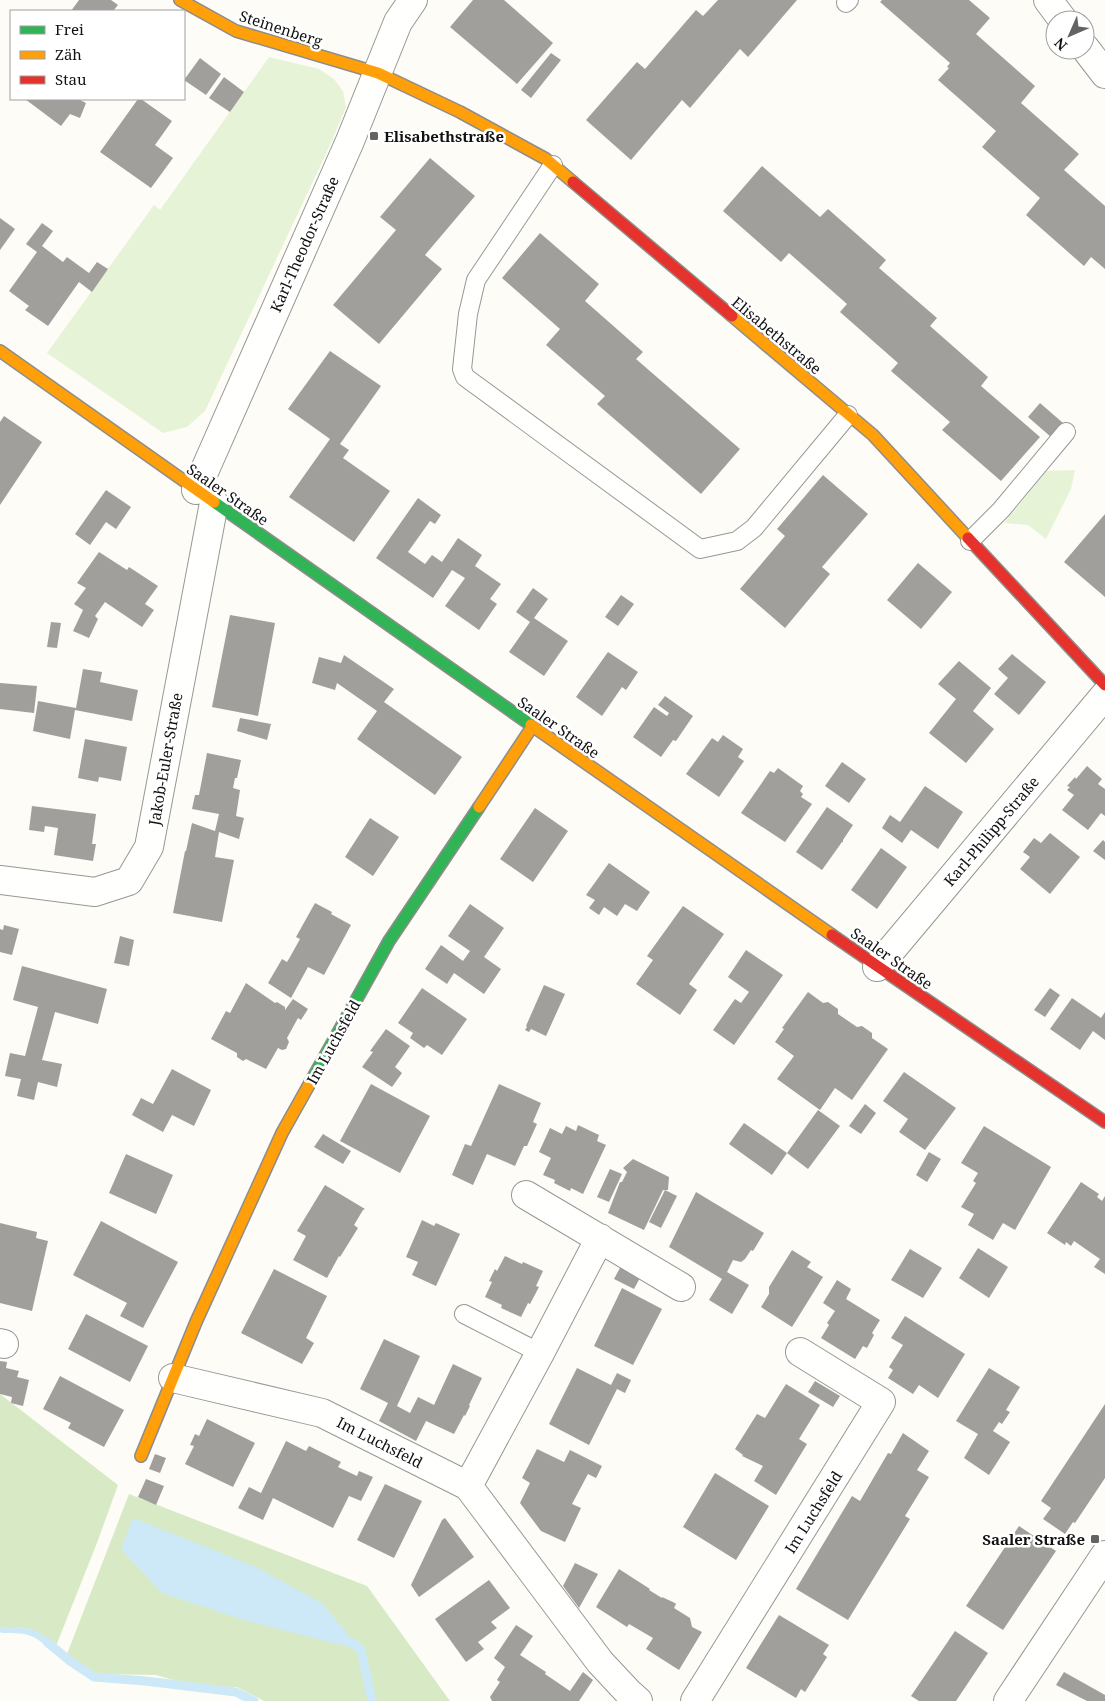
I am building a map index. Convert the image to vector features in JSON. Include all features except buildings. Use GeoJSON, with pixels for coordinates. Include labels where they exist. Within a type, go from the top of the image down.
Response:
{"type":"FeatureCollection","features":[{"type":"Feature","properties":{"kind":"street","name":"Steinenberg"},"geometry":{"type":"LineString","coordinates":[[180,0],[236,32],[378,73]]}},
{"type":"Feature","properties":{"kind":"street","name":"Karl-Theodor-Straße"},"geometry":{"type":"LineString","coordinates":[[205,496],[216,442],[350,141],[398,22],[413,0]]}},
{"type":"Feature","properties":{"kind":"street"},"geometry":{"type":"LineString","coordinates":[[1048,0],[1056,10]]}},
{"type":"Feature","properties":{"kind":"street"},"geometry":{"type":"LineString","coordinates":[[1094,60],[1105,74]]}},
{"type":"Feature","properties":{"kind":"street","name":"Elisabethstraße"},"geometry":{"type":"LineString","coordinates":[[378,73],[460,112],[546,159],[873,435],[1105,685]]}},
{"type":"Feature","properties":{"kind":"street","name":"Saaler Straße"},"geometry":{"type":"LineString","coordinates":[[0,351],[877,967],[1105,1122]]}},
{"type":"Feature","properties":{"kind":"street","name":"Jakob-Euler-Straße"},"geometry":{"type":"LineString","coordinates":[[0,880],[95,892],[129,881],[149,847],[205,496]]}},
{"type":"Feature","properties":{"kind":"street","name":"Karl-Philipp-Straße"},"geometry":{"type":"LineString","coordinates":[[877,967],[1105,695]]}},
{"type":"Feature","properties":{"kind":"street","name":"Im Luchsfeld"},"geometry":{"type":"LineString","coordinates":[[141,1456],[196,1322],[282,1133],[389,941],[532,726]]}},
{"type":"Feature","properties":{"kind":"street"},"geometry":{"type":"LineString","coordinates":[[526,1194],[681,1287]]}},
{"type":"Feature","properties":{"kind":"street"},"geometry":{"type":"LineString","coordinates":[[468,1486],[600,1238]]}},
{"type":"Feature","properties":{"kind":"street","name":"Im Luchsfeld"},"geometry":{"type":"LineString","coordinates":[[695,1701],[881,1402],[800,1352]]}},
{"type":"Feature","properties":{"kind":"street","name":"Im Luchsfeld"},"geometry":{"type":"LineString","coordinates":[[173,1378],[322,1412],[468,1486],[600,1662],[638,1701]]}},
{"type":"Feature","properties":{"kind":"street"},"geometry":{"type":"LineString","coordinates":[[1008,1701],[1105,1556]]}},
{"type":"Feature","properties":{"kind":"lane"},"geometry":{"type":"LineString","coordinates":[[553,165],[476,280],[468,314],[462,369],[465,377],[700,549],[737,541],[754,528],[848,415]]}},
{"type":"Feature","properties":{"kind":"lane"},"geometry":{"type":"LineString","coordinates":[[970,541],[1001,510],[1066,432]]}},
{"type":"Feature","properties":{"kind":"lane"},"geometry":{"type":"LineString","coordinates":[[464,1314],[540,1353]]}},
{"type":"Feature","properties":{"kind":"green space"},"geometry":{"type":"Polygon","coordinates":[[[269,57],[319,69],[334,79],[343,91],[346,107],[331,143],[205,411],[187,427],[163,433],[47,353],[154,205],[160,210],[269,57]]]}},
{"type":"Feature","properties":{"kind":"green space"},"geometry":{"type":"Polygon","coordinates":[[[1075,470],[1071,489],[1046,539],[1028,525],[1004,523],[1047,471],[1075,470]]]}},
{"type":"Feature","properties":{"kind":"green space"},"geometry":{"type":"Polygon","coordinates":[[[0,1394],[118,1485],[56,1646],[37,1632],[24,1628],[0,1627],[0,1394]]]}},
{"type":"Feature","properties":{"kind":"green space"},"geometry":{"type":"Polygon","coordinates":[[[129,1494],[367,1586],[450,1701],[264,1701],[237,1687],[216,1688],[190,1685],[156,1675],[97,1674],[81,1665],[67,1654],[129,1494]]]}},
{"type":"Feature","properties":{"kind":"water"},"geometry":{"type":"Polygon","coordinates":[[[133,1518],[256,1567],[322,1603],[361,1650],[247,1621],[162,1593],[121,1549],[133,1518]]]}},
{"type":"Feature","properties":{"kind":"water"},"geometry":{"type":"Polygon","coordinates":[[[0,1627],[24,1628],[38,1632],[56,1646],[54,1653],[36,1638],[19,1633],[2,1633],[0,1632],[0,1627]]]}},
{"type":"Feature","properties":{"kind":"waterway"},"geometry":{"type":"LineString","coordinates":[[47,1642],[70,1661],[94,1677],[236,1692],[254,1701]]}},
{"type":"Feature","properties":{"kind":"waterway"},"geometry":{"type":"LineString","coordinates":[[353,1643],[361,1650],[372,1701]]}},
{"type":"Feature","properties":{"kind":"traffic: fast"},"geometry":{"type":"LineString","coordinates":[[214,502],[531,725]]}},
{"type":"Feature","properties":{"kind":"traffic: fast"},"geometry":{"type":"LineString","coordinates":[[310,1083],[389,941],[479,807]]}},
{"type":"Feature","properties":{"kind":"traffic: slow"},"geometry":{"type":"LineString","coordinates":[[180,0],[236,31],[378,73],[460,112],[546,159],[573,182]]}},
{"type":"Feature","properties":{"kind":"traffic: slow"},"geometry":{"type":"LineString","coordinates":[[732,316],[873,435],[968,538]]}},
{"type":"Feature","properties":{"kind":"traffic: slow"},"geometry":{"type":"LineString","coordinates":[[0,351],[214,502]]}},
{"type":"Feature","properties":{"kind":"traffic: slow"},"geometry":{"type":"LineString","coordinates":[[531,725],[832,935]]}},
{"type":"Feature","properties":{"kind":"traffic: slow"},"geometry":{"type":"LineString","coordinates":[[479,807],[532,727]]}},
{"type":"Feature","properties":{"kind":"traffic: slow"},"geometry":{"type":"LineString","coordinates":[[141,1456],[196,1322],[282,1133],[310,1083]]}},
{"type":"Feature","properties":{"kind":"traffic: jam"},"geometry":{"type":"LineString","coordinates":[[573,182],[732,316]]}},
{"type":"Feature","properties":{"kind":"traffic: jam"},"geometry":{"type":"LineString","coordinates":[[968,538],[1105,685]]}},
{"type":"Feature","properties":{"kind":"traffic: jam"},"geometry":{"type":"LineString","coordinates":[[832,935],[1105,1122]]}},
{"type":"Feature","properties":{"kind":"place","name":"Elisabethstraße"},"geometry":{"type":"Point","coordinates":[374,136]}},
{"type":"Feature","properties":{"kind":"place","name":"Saaler Straße"},"geometry":{"type":"Point","coordinates":[1095,1539]}}]}
